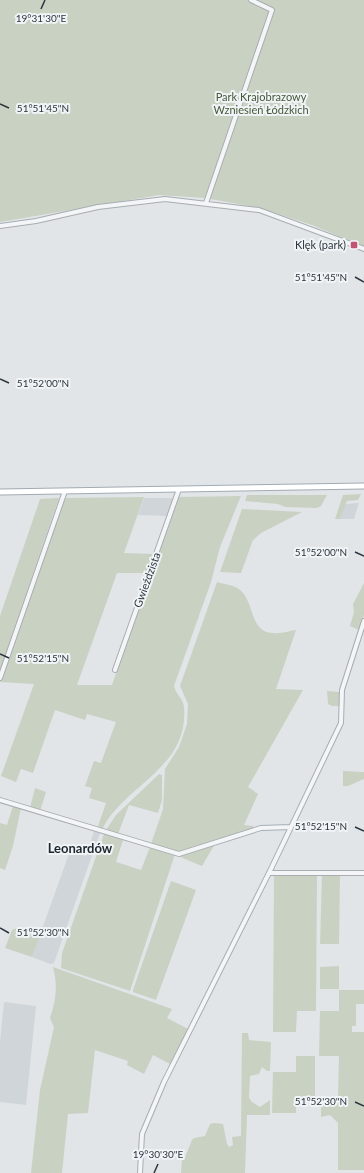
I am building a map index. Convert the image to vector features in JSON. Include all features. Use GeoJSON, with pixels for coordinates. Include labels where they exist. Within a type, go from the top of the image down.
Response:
{"type":"FeatureCollection","features":[{"type":"Feature","properties":{"kind":"main road"},"geometry":{"type":"LineString","coordinates":[[0,492],[364,486]]}},
{"type":"Feature","properties":{"kind":"street"},"geometry":{"type":"LineString","coordinates":[[206,203],[272,10],[251,0]]}},
{"type":"Feature","properties":{"kind":"street"},"geometry":{"type":"LineString","coordinates":[[0,226],[36,221],[98,207],[152,200],[206,203],[259,210],[364,249]]}},
{"type":"Feature","properties":{"kind":"street","name":"Gwieździsta"},"geometry":{"type":"LineString","coordinates":[[115,670],[179,489]]}},
{"type":"Feature","properties":{"kind":"street"},"geometry":{"type":"LineString","coordinates":[[0,678],[65,491]]}},
{"type":"Feature","properties":{"kind":"street"},"geometry":{"type":"LineString","coordinates":[[140,1173],[142,1134],[164,1082],[269,872],[340,723],[342,690],[364,621]]}},
{"type":"Feature","properties":{"kind":"street"},"geometry":{"type":"LineString","coordinates":[[0,800],[179,854],[261,828],[291,827]]}},
{"type":"Feature","properties":{"kind":"street"},"geometry":{"type":"LineString","coordinates":[[269,872],[364,874]]}},
{"type":"Feature","properties":{"kind":"shaded area"},"geometry":{"type":"Polygon","coordinates":[[[144,498],[174,498],[167,516],[138,515],[144,498]]]}},
{"type":"Feature","properties":{"kind":"shaded area"},"geometry":{"type":"Polygon","coordinates":[[[359,503],[354,519],[340,519],[345,504],[359,503]]]}},
{"type":"Feature","properties":{"kind":"shaded area"},"geometry":{"type":"Polygon","coordinates":[[[94,831],[100,833],[54,963],[50,964],[32,957],[70,851],[86,856],[94,831]]]}},
{"type":"Feature","properties":{"kind":"shaded area"},"geometry":{"type":"Polygon","coordinates":[[[4,1002],[36,1006],[26,1105],[0,1102],[0,1042],[4,1002]]]}},
{"type":"Feature","properties":{"kind":"green space","name":"Park Krajobrazowy Wzniesień Łódzkich"},"geometry":{"type":"Polygon","coordinates":[[[0,0],[364,0],[364,247],[312,225],[260,208],[205,198],[159,195],[0,222],[0,0]]]}},
{"type":"Feature","properties":{"kind":"green space"},"geometry":{"type":"Polygon","coordinates":[[[361,494],[358,500],[347,501],[340,519],[335,519],[343,495],[361,494]]]}},
{"type":"Feature","properties":{"kind":"green space"},"geometry":{"type":"Polygon","coordinates":[[[247,495],[327,495],[321,506],[317,508],[285,507],[278,504],[245,501],[247,495]]]}},
{"type":"Feature","properties":{"kind":"green space"},"geometry":{"type":"Polygon","coordinates":[[[241,496],[220,547],[211,582],[174,686],[184,705],[183,729],[176,747],[166,762],[124,801],[111,815],[102,830],[98,826],[106,803],[89,798],[92,788],[85,786],[94,761],[101,763],[116,722],[87,714],[85,720],[55,710],[33,773],[21,769],[16,782],[1,776],[34,684],[0,682],[64,498],[144,497],[124,553],[154,554],[147,573],[117,573],[77,685],[112,685],[179,497],[241,496]]]}},
{"type":"Feature","properties":{"kind":"green space"},"geometry":{"type":"Polygon","coordinates":[[[59,498],[0,670],[0,616],[40,499],[59,498]]]}},
{"type":"Feature","properties":{"kind":"green space"},"geometry":{"type":"Polygon","coordinates":[[[242,509],[302,512],[261,533],[253,540],[241,573],[220,572],[242,509]]]}},
{"type":"Feature","properties":{"kind":"green space"},"geometry":{"type":"Polygon","coordinates":[[[217,582],[238,588],[245,595],[256,623],[266,632],[279,633],[296,630],[276,689],[303,690],[248,787],[258,794],[244,825],[253,826],[253,828],[177,852],[151,844],[163,809],[165,769],[179,747],[187,724],[188,704],[180,686],[217,582]]]}},
{"type":"Feature","properties":{"kind":"green space"},"geometry":{"type":"Polygon","coordinates":[[[364,583],[364,615],[359,630],[350,626],[354,612],[353,604],[364,583]]]}},
{"type":"Feature","properties":{"kind":"green space"},"geometry":{"type":"Polygon","coordinates":[[[327,691],[339,692],[339,706],[332,706],[328,704],[327,691]]]}},
{"type":"Feature","properties":{"kind":"green space"},"geometry":{"type":"Polygon","coordinates":[[[343,771],[364,772],[364,779],[348,786],[343,786],[343,771]]]}},
{"type":"Feature","properties":{"kind":"green space"},"geometry":{"type":"Polygon","coordinates":[[[159,774],[162,775],[162,800],[158,813],[129,805],[118,834],[106,830],[116,815],[159,774]]]}},
{"type":"Feature","properties":{"kind":"green space"},"geometry":{"type":"Polygon","coordinates":[[[35,788],[46,792],[40,811],[30,808],[35,788]]]}},
{"type":"Feature","properties":{"kind":"green space"},"geometry":{"type":"Polygon","coordinates":[[[13,806],[21,808],[13,846],[5,870],[0,868],[0,823],[7,825],[13,806]]]}},
{"type":"Feature","properties":{"kind":"green space"},"geometry":{"type":"Polygon","coordinates":[[[104,834],[123,840],[116,862],[141,870],[150,847],[175,854],[130,991],[61,968],[62,953],[104,834]]]}},
{"type":"Feature","properties":{"kind":"green space"},"geometry":{"type":"Polygon","coordinates":[[[215,844],[202,866],[178,856],[215,844]]]}},
{"type":"Feature","properties":{"kind":"green space"},"geometry":{"type":"Polygon","coordinates":[[[274,874],[317,876],[316,1011],[297,1011],[296,1032],[273,1032],[274,874]]]}},
{"type":"Feature","properties":{"kind":"green space"},"geometry":{"type":"Polygon","coordinates":[[[322,874],[340,875],[339,944],[320,944],[322,874]]]}},
{"type":"Feature","properties":{"kind":"green space"},"geometry":{"type":"Polygon","coordinates":[[[171,881],[196,890],[156,1000],[133,992],[133,990],[171,881]]]}},
{"type":"Feature","properties":{"kind":"green space"},"geometry":{"type":"Polygon","coordinates":[[[17,928],[40,936],[32,957],[5,948],[12,930],[17,928]]]}},
{"type":"Feature","properties":{"kind":"green space"},"geometry":{"type":"Polygon","coordinates":[[[339,966],[339,989],[320,989],[320,967],[339,966]]]}},
{"type":"Feature","properties":{"kind":"green space"},"geometry":{"type":"Polygon","coordinates":[[[53,967],[172,1009],[167,1018],[188,1029],[170,1064],[153,1055],[144,1074],[127,1065],[128,1061],[95,1050],[88,1113],[68,1114],[62,1173],[31,1173],[40,1090],[54,1027],[50,1018],[56,993],[53,967]]]}},
{"type":"Feature","properties":{"kind":"green space"},"geometry":{"type":"Polygon","coordinates":[[[339,990],[364,990],[364,1004],[356,1004],[356,1026],[352,1026],[352,1032],[364,1032],[364,1170],[338,1170],[338,1123],[330,1115],[321,1117],[321,1108],[324,1100],[338,1100],[339,1056],[319,1056],[320,1011],[339,1011],[339,990]]]}},
{"type":"Feature","properties":{"kind":"green space"},"geometry":{"type":"Polygon","coordinates":[[[242,1033],[248,1033],[249,1040],[271,1042],[270,1071],[267,1071],[262,1067],[259,1074],[250,1076],[249,1098],[260,1107],[270,1100],[270,1115],[247,1115],[245,1173],[181,1173],[182,1159],[184,1160],[192,1140],[194,1138],[205,1136],[210,1124],[223,1124],[229,1147],[233,1145],[232,1137],[241,1136],[242,1033]]]}},
{"type":"Feature","properties":{"kind":"green space"},"geometry":{"type":"Polygon","coordinates":[[[296,1056],[315,1056],[315,1100],[296,1101],[296,1113],[272,1113],[273,1072],[296,1072],[296,1056]]]}},
{"type":"Feature","properties":{"kind":"place","name":"Klęk (park)"},"geometry":{"type":"Point","coordinates":[354,245]}},
{"type":"Feature","properties":{"kind":"district","name":"Leonardów"},"geometry":{"type":"Point","coordinates":[80,848]}}]}
